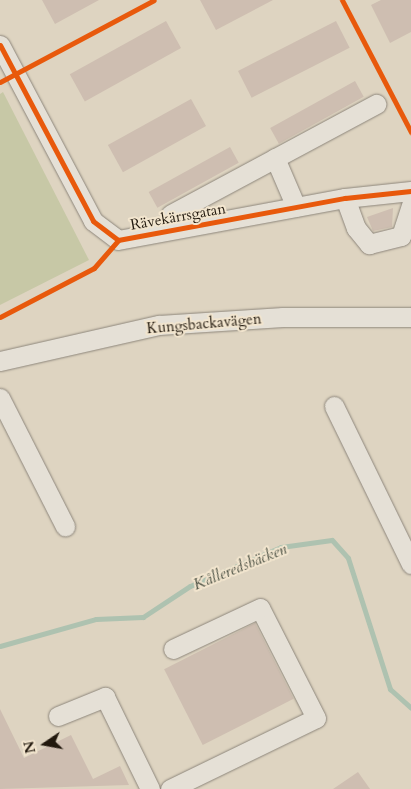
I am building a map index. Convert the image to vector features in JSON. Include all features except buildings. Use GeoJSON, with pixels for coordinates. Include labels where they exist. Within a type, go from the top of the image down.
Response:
{"type":"FeatureCollection","features":[{"type":"Feature","properties":{"kind":"street","name":"Rävekärrsgatan"},"geometry":{"type":"LineString","coordinates":[[0,45],[93,220],[107,236],[118,240],[160,236],[345,198],[411,192]]}},
{"type":"Feature","properties":{"kind":"street"},"geometry":{"type":"LineString","coordinates":[[172,214],[376,104]]}},
{"type":"Feature","properties":{"kind":"street"},"geometry":{"type":"LineString","coordinates":[[275,158],[296,207]]}},
{"type":"Feature","properties":{"kind":"street"},"geometry":{"type":"LineString","coordinates":[[345,198],[363,240],[377,245],[401,236],[411,205]]}},
{"type":"Feature","properties":{"kind":"street","name":"Kungsbackavägen"},"geometry":{"type":"LineString","coordinates":[[0,361],[159,325],[283,317],[411,317]]}},
{"type":"Feature","properties":{"kind":"street"},"geometry":{"type":"LineString","coordinates":[[0,398],[65,526]]}},
{"type":"Feature","properties":{"kind":"street"},"geometry":{"type":"LineString","coordinates":[[334,406],[411,564]]}},
{"type":"Feature","properties":{"kind":"street"},"geometry":{"type":"LineString","coordinates":[[170,789],[316,718],[260,608],[173,649]]}},
{"type":"Feature","properties":{"kind":"street"},"geometry":{"type":"LineString","coordinates":[[58,716],[105,697],[150,789]]}},
{"type":"Feature","properties":{"kind":"green space"},"geometry":{"type":"Polygon","coordinates":[[[3,92],[89,260],[0,305],[0,94],[3,92]]]}},
{"type":"Feature","properties":{"kind":"waterway","name":"Kålleredsbäcken"},"geometry":{"type":"LineString","coordinates":[[0,646],[96,619],[143,617],[190,586],[281,547],[332,540],[348,558],[390,689],[411,708]]}},
{"type":"Feature","properties":{"kind":"cycle path"},"geometry":{"type":"LineString","coordinates":[[0,82],[154,0]]}},
{"type":"Feature","properties":{"kind":"cycle path"},"geometry":{"type":"LineString","coordinates":[[342,0],[411,132]]}},
{"type":"Feature","properties":{"kind":"cycle path"},"geometry":{"type":"LineString","coordinates":[[0,45],[93,221],[118,240],[345,198],[411,191]]}},
{"type":"Feature","properties":{"kind":"cycle path"},"geometry":{"type":"LineString","coordinates":[[0,317],[94,268],[118,240]]}}]}
